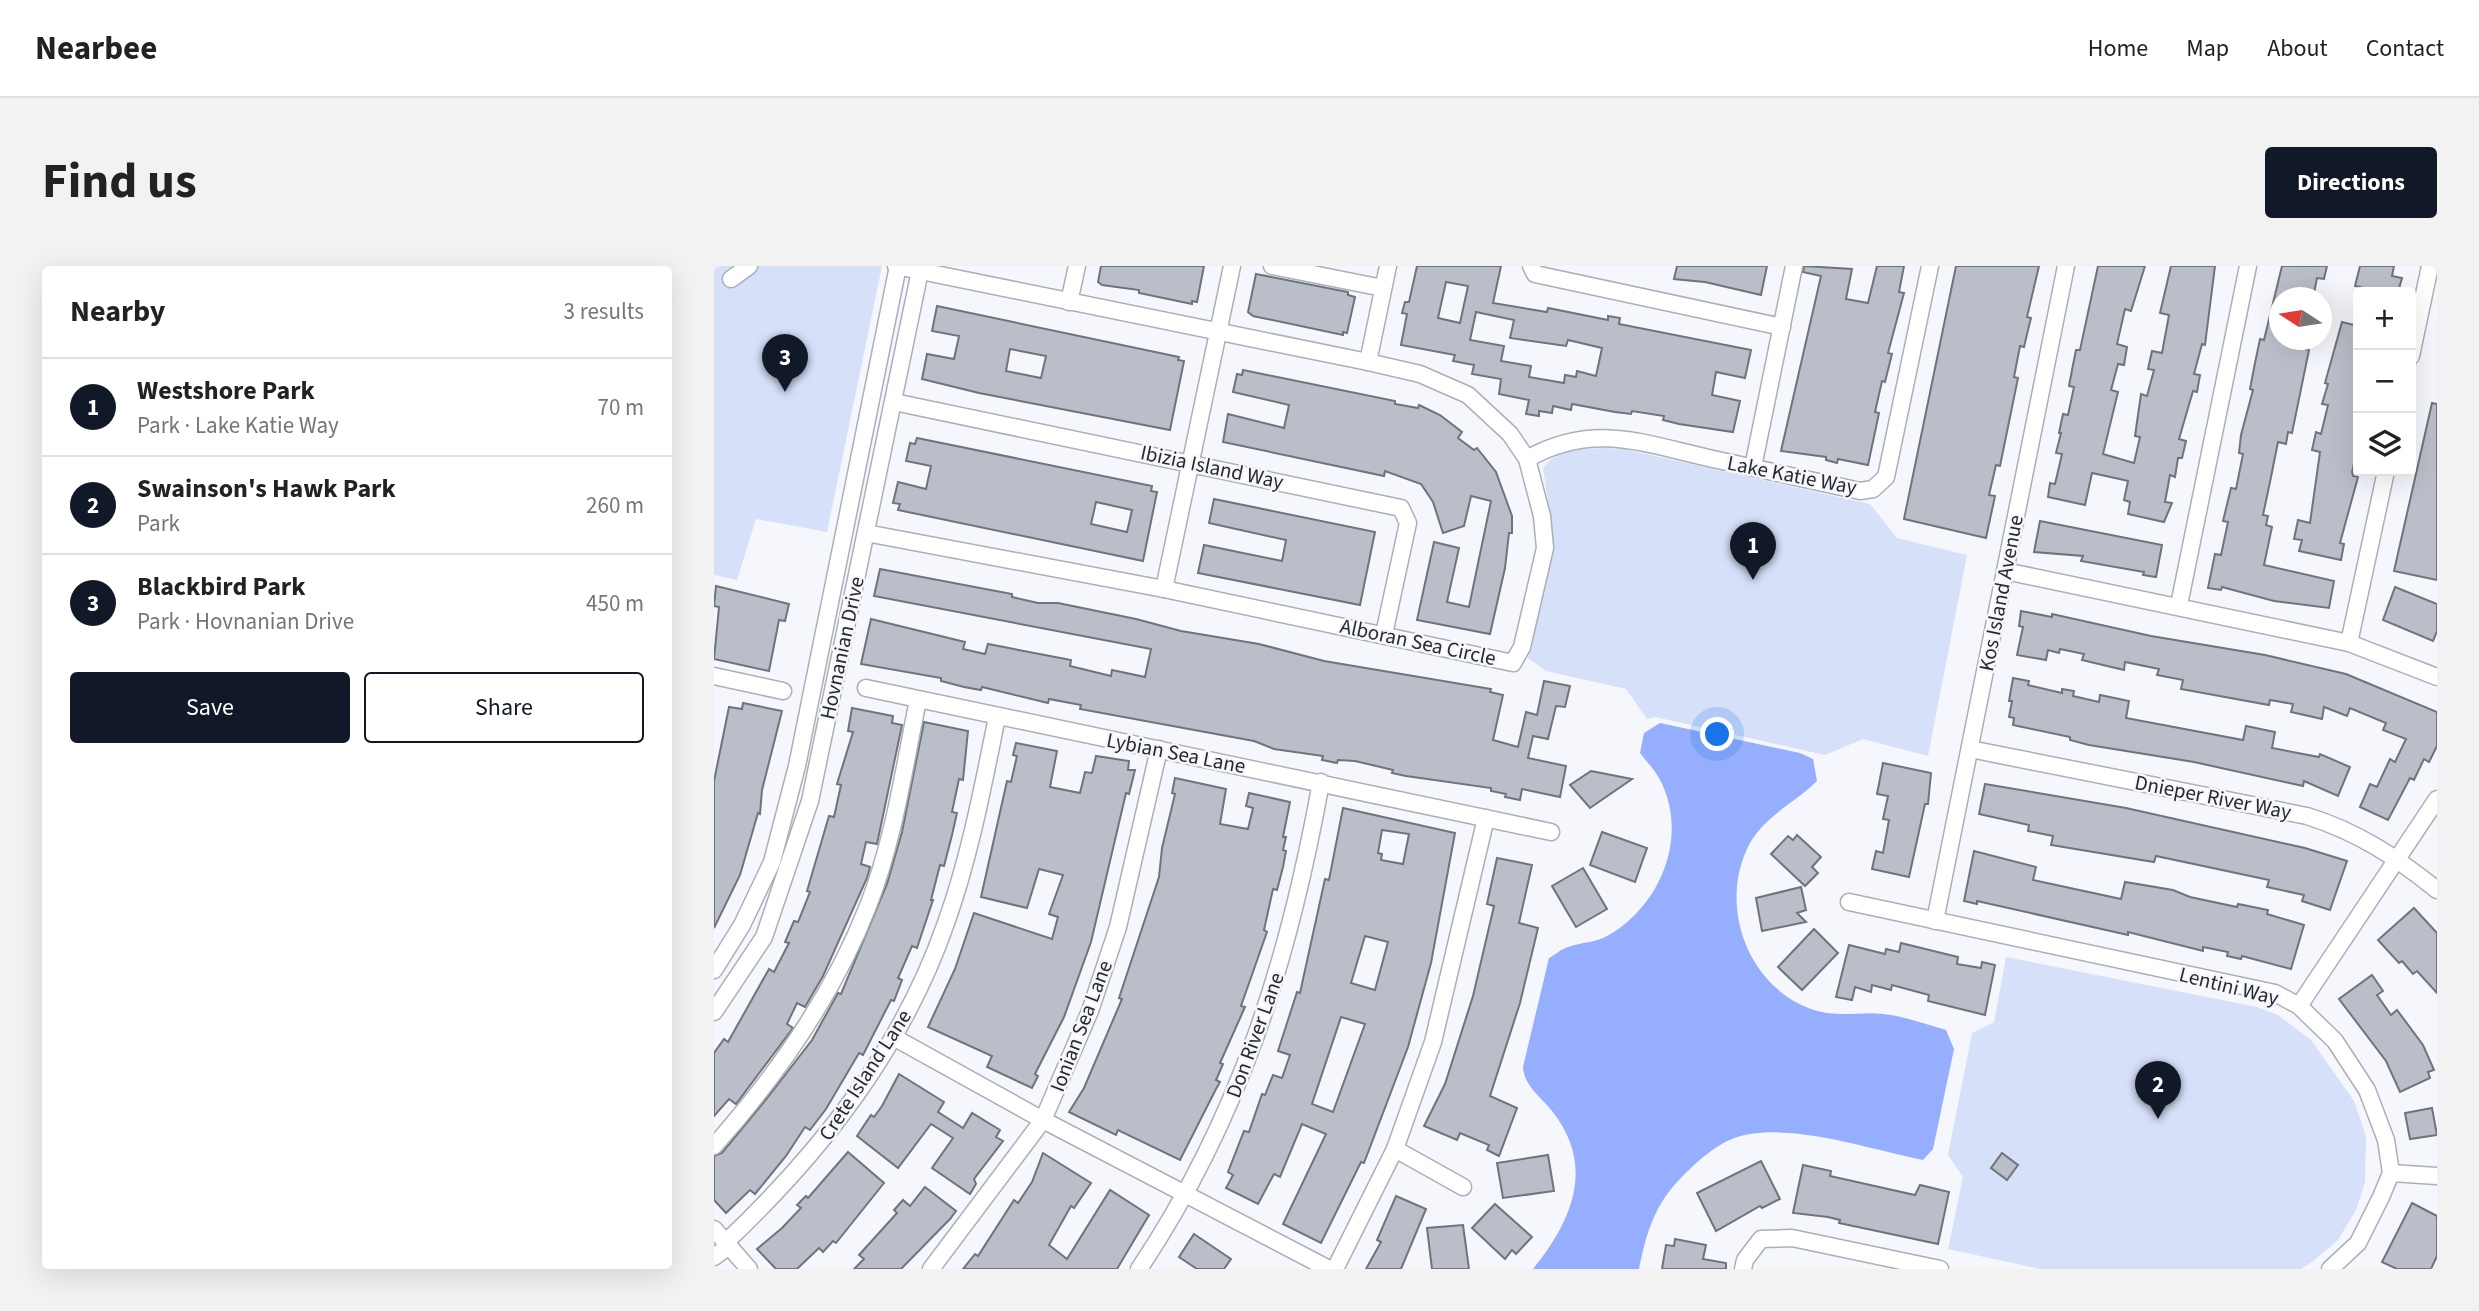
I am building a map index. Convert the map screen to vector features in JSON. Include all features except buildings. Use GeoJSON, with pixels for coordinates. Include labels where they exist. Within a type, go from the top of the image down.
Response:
{"type":"FeatureCollection","features":[{"type":"Feature","properties":{"kind":"street"},"geometry":{"type":"LineString","coordinates":[[731,279],[748,266]]}},
{"type":"Feature","properties":{"kind":"street","name":"Alboran Sea Circle"},"geometry":{"type":"LineString","coordinates":[[866,533],[1164,589],[1513,663],[1522,647],[1545,548],[1542,516],[1527,459],[1510,434],[1468,395],[1420,374],[897,266]]}},
{"type":"Feature","properties":{"kind":"street","name":"Hovnanian Drive"},"geometry":{"type":"LineString","coordinates":[[714,970],[742,925],[772,862],[788,802],[897,266]]}},
{"type":"Feature","properties":{"kind":"street"},"geometry":{"type":"LineString","coordinates":[[1069,302],[1077,266]]}},
{"type":"Feature","properties":{"kind":"street"},"geometry":{"type":"LineString","coordinates":[[1164,589],[1232,266]]}},
{"type":"Feature","properties":{"kind":"street"},"geometry":{"type":"LineString","coordinates":[[1272,266],[1308,270],[1383,288]]}},
{"type":"Feature","properties":{"kind":"street"},"geometry":{"type":"LineString","coordinates":[[1368,362],[1388,266]]}},
{"type":"Feature","properties":{"kind":"street"},"geometry":{"type":"LineString","coordinates":[[1531,266],[1535,274],[1782,327]]}},
{"type":"Feature","properties":{"kind":"street"},"geometry":{"type":"LineString","coordinates":[[1753,467],[1794,266]]}},
{"type":"Feature","properties":{"kind":"street","name":"Lake Katie Way"},"geometry":{"type":"LineString","coordinates":[[1527,459],[1563,442],[1610,437],[1629,438],[1860,491],[1874,489],[1886,477],[1930,266]]}},
{"type":"Feature","properties":{"kind":"street","name":"Kos Island Avenue"},"geometry":{"type":"LineString","coordinates":[[1935,921],[2066,266]]}},
{"type":"Feature","properties":{"kind":"street"},"geometry":{"type":"LineString","coordinates":[[2179,605],[2248,266]]}},
{"type":"Feature","properties":{"kind":"street"},"geometry":{"type":"LineString","coordinates":[[2412,350],[2430,266]]}},
{"type":"Feature","properties":{"kind":"street","name":"Hovnanian Drive"},"geometry":{"type":"LineString","coordinates":[[714,1012],[764,937],[789,870],[810,801],[920,269]]}},
{"type":"Feature","properties":{"kind":"street","name":"Ibizia Island Way"},"geometry":{"type":"LineString","coordinates":[[894,402],[1401,508],[1408,523],[1384,634]]}},
{"type":"Feature","properties":{"kind":"street"},"geometry":{"type":"LineString","coordinates":[[2349,643],[2385,476]]}},
{"type":"Feature","properties":{"kind":"street"},"geometry":{"type":"LineString","coordinates":[[2005,571],[2179,605],[2349,643],[2418,667],[2437,677]]}},
{"type":"Feature","properties":{"kind":"street"},"geometry":{"type":"LineString","coordinates":[[714,677],[783,691]]}},
{"type":"Feature","properties":{"kind":"street","name":"Lybian Sea Lane"},"geometry":{"type":"LineString","coordinates":[[866,688],[1551,832]]}},
{"type":"Feature","properties":{"kind":"street"},"geometry":{"type":"LineString","coordinates":[[714,1146],[793,1049],[831,987],[853,940],[883,860],[918,700]]}},
{"type":"Feature","properties":{"kind":"street","name":"Crete Island Lane"},"geometry":{"type":"LineString","coordinates":[[714,1257],[827,1137],[895,1038],[933,956],[957,890],[997,717]]}},
{"type":"Feature","properties":{"kind":"street","name":"Ionian Sea Lane"},"geometry":{"type":"LineString","coordinates":[[931,1269],[1043,1120],[1090,1011],[1115,938],[1159,749]]}},
{"type":"Feature","properties":{"kind":"street","name":"Dnieper River Way"},"geometry":{"type":"LineString","coordinates":[[1970,749],[2307,816],[2347,828],[2398,858],[2437,890]]}},
{"type":"Feature","properties":{"kind":"street","name":"Don River Lane"},"geometry":{"type":"LineString","coordinates":[[1139,1269],[1186,1193],[1235,1094],[1269,1004],[1291,929],[1321,782]]}},
{"type":"Feature","properties":{"kind":"street"},"geometry":{"type":"LineString","coordinates":[[2300,1006],[2437,799]]}},
{"type":"Feature","properties":{"kind":"street"},"geometry":{"type":"LineString","coordinates":[[1335,1269],[1395,1149],[1433,1042],[1448,989],[1486,818]]}},
{"type":"Feature","properties":{"kind":"street","name":"Lentini Way"},"geometry":{"type":"LineString","coordinates":[[1849,902],[2275,993],[2300,1006],[2336,1041],[2367,1090],[2386,1140],[2391,1173]]}},
{"type":"Feature","properties":{"kind":"street"},"geometry":{"type":"LineString","coordinates":[[895,1038],[1043,1120],[1329,1269]]}},
{"type":"Feature","properties":{"kind":"street"},"geometry":{"type":"LineString","coordinates":[[1395,1149],[1463,1187]]}},
{"type":"Feature","properties":{"kind":"street"},"geometry":{"type":"LineString","coordinates":[[2330,1269],[2358,1243],[2391,1173],[2437,1176]]}},
{"type":"Feature","properties":{"kind":"street"},"geometry":{"type":"LineString","coordinates":[[714,1229],[749,1269]]}},
{"type":"Feature","properties":{"kind":"street"},"geometry":{"type":"LineString","coordinates":[[1743,1269],[1745,1260],[1761,1240],[1791,1238],[1940,1269]]}},
{"type":"Feature","properties":{"kind":"shaded area"},"geometry":{"type":"Polygon","coordinates":[[[714,266],[882,266],[827,532],[756,519],[737,580],[714,575],[714,266]]]}},
{"type":"Feature","properties":{"kind":"shaded area"},"geometry":{"type":"Polygon","coordinates":[[[1603,448],[1624,449],[1870,504],[1897,538],[1967,555],[1928,756],[1863,739],[1825,755],[1655,717],[1647,719],[1626,689],[1546,671],[1528,658],[1549,555],[1551,522],[1543,468],[1562,454],[1603,448]]]}},
{"type":"Feature","properties":{"kind":"shaded area"},"geometry":{"type":"Polygon","coordinates":[[[2006,957],[2257,1007],[2278,1015],[2311,1040],[2354,1101],[2366,1136],[2365,1183],[2356,1210],[2338,1240],[2301,1269],[2040,1269],[1948,1249],[1963,1177],[1948,1155],[1972,1033],[1994,1022],[2006,957]]]}},
{"type":"Feature","properties":{"kind":"water"},"geometry":{"type":"Polygon","coordinates":[[[1660,723],[1800,753],[1813,759],[1817,781],[1764,824],[1750,843],[1741,867],[1737,892],[1738,917],[1744,941],[1756,964],[1771,983],[1791,999],[1814,1010],[1832,1014],[1891,1015],[1946,1030],[1954,1049],[1933,1149],[1923,1160],[1792,1133],[1770,1132],[1742,1136],[1711,1151],[1679,1179],[1662,1202],[1650,1226],[1639,1269],[1533,1269],[1559,1232],[1568,1212],[1576,1173],[1573,1152],[1565,1132],[1552,1111],[1526,1080],[1523,1067],[1549,958],[1573,945],[1604,938],[1627,922],[1643,906],[1665,867],[1671,845],[1672,822],[1668,800],[1659,778],[1640,753],[1644,733],[1660,723]]]}},
{"type":"Feature","properties":{"kind":"place","name":"Blackbird Park"},"geometry":{"type":"Point","coordinates":[785,392]}},
{"type":"Feature","properties":{"kind":"place","name":"Westshore Park"},"geometry":{"type":"Point","coordinates":[1753,580]}},
{"type":"Feature","properties":{"kind":"place","name":"Swainson's Hawk Park"},"geometry":{"type":"Point","coordinates":[2158,1119]}}]}
